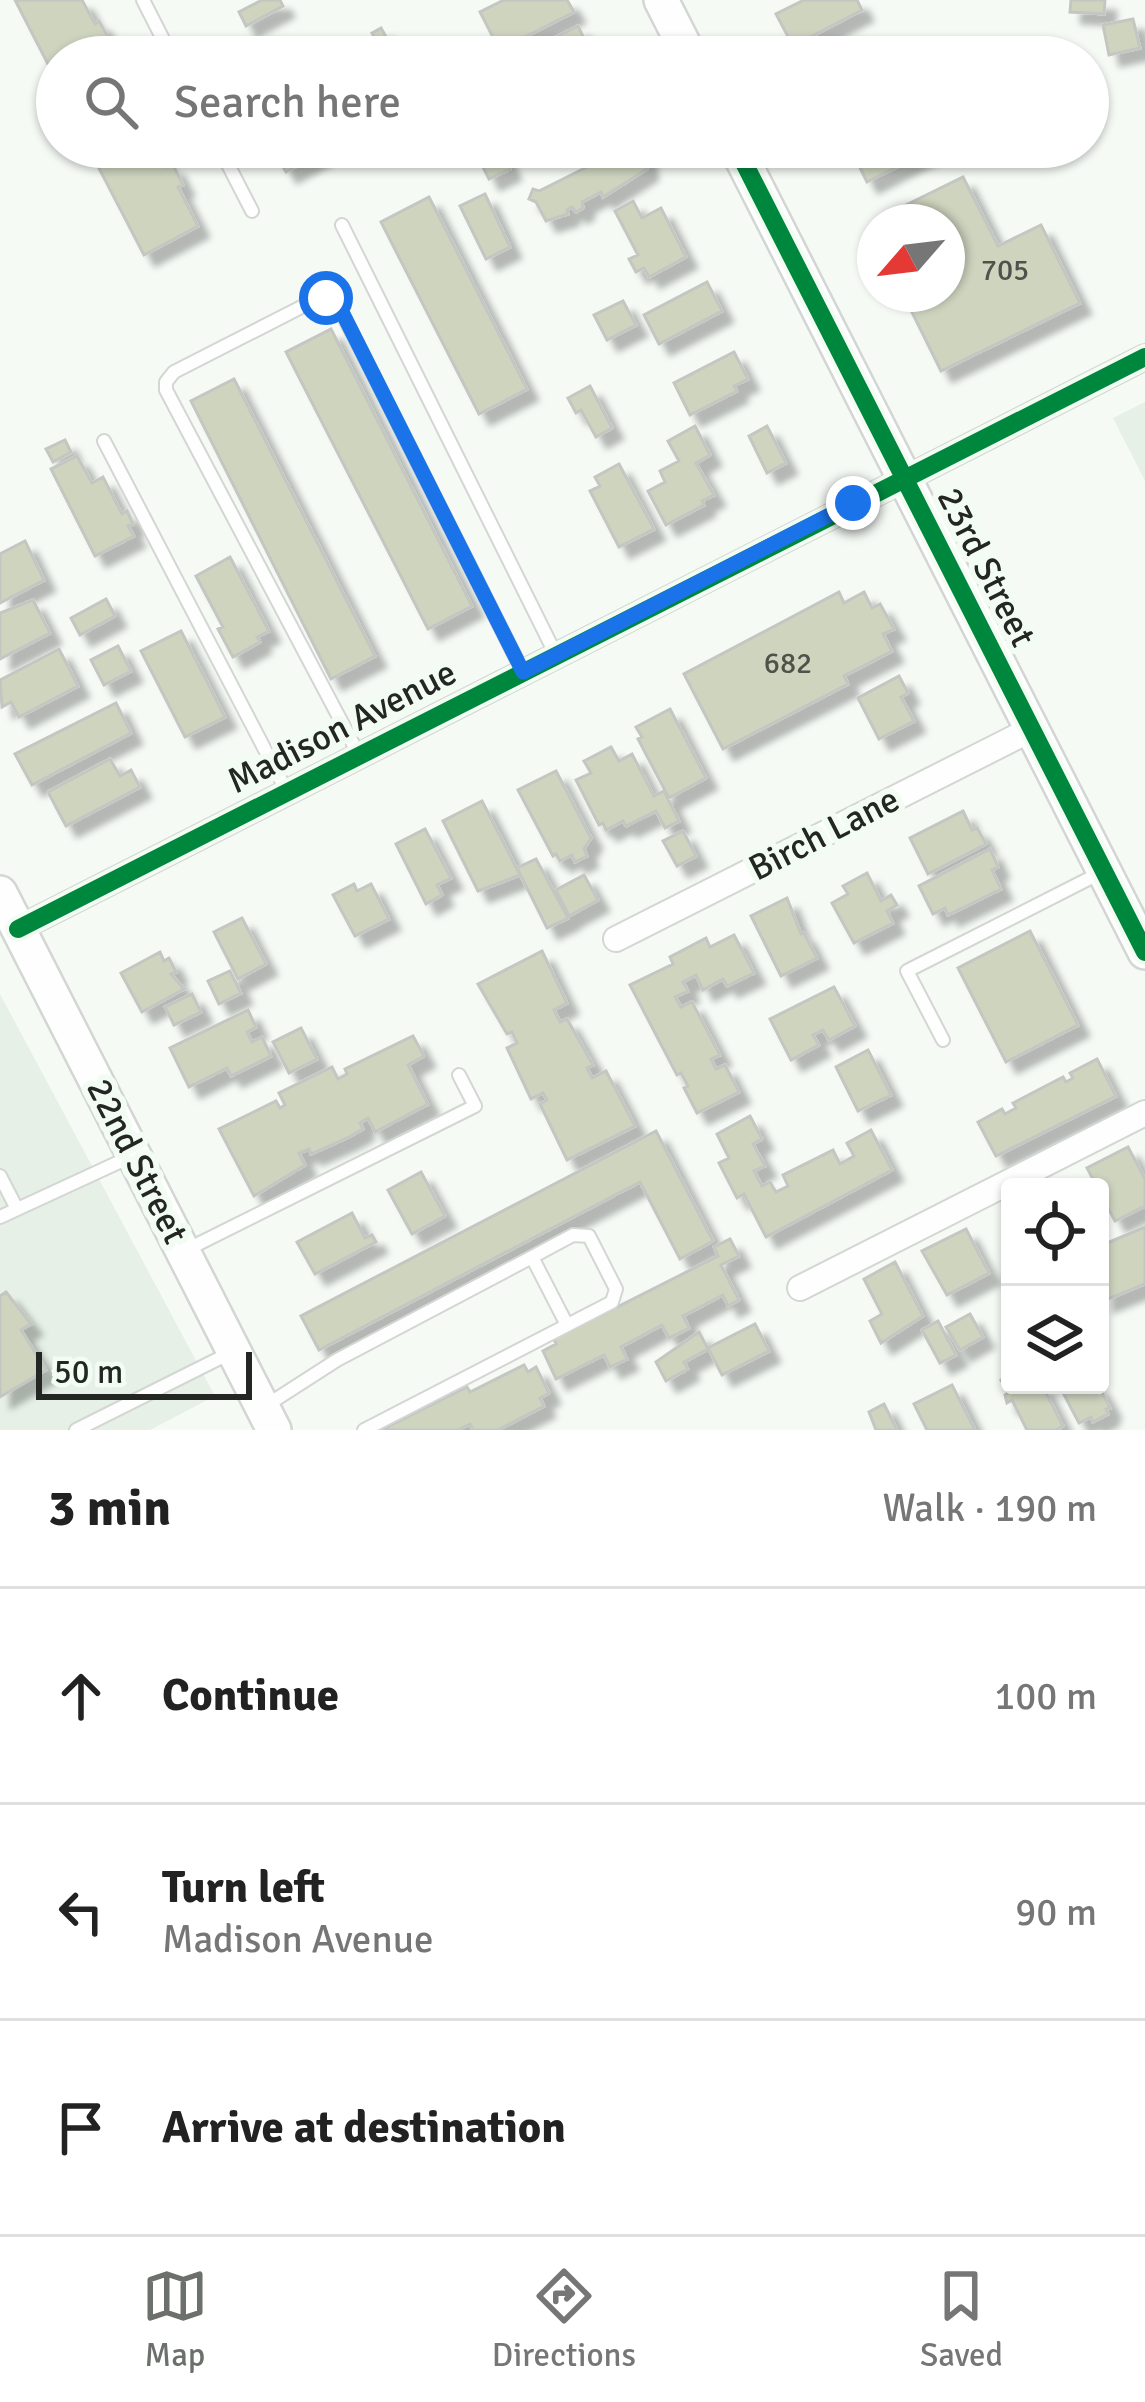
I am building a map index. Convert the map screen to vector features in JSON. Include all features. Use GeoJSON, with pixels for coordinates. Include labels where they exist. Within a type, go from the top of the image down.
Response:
{"type":"FeatureCollection","features":[{"type":"Feature","properties":{"kind":"street"},"geometry":{"type":"LineString","coordinates":[[661,0],[679,36]]}},
{"type":"Feature","properties":{"kind":"street","name":"23rd Street"},"geometry":{"type":"LineString","coordinates":[[747,168],[1145,952]]}},
{"type":"Feature","properties":{"kind":"street","name":"Madison Avenue"},"geometry":{"type":"LineString","coordinates":[[9,934],[1145,357]]}},
{"type":"Feature","properties":{"kind":"street","name":"Birch Lane"},"geometry":{"type":"LineString","coordinates":[[616,939],[1032,729]]}},
{"type":"Feature","properties":{"kind":"street","name":"22nd Street"},"geometry":{"type":"LineString","coordinates":[[0,893],[9,934],[134,1155],[268,1419]]}},
{"type":"Feature","properties":{"kind":"street"},"geometry":{"type":"LineString","coordinates":[[800,1288],[1145,1113]]}},
{"type":"Feature","properties":{"kind":"lane"},"geometry":{"type":"LineString","coordinates":[[143,0],[161,36]]}},
{"type":"Feature","properties":{"kind":"lane"},"geometry":{"type":"LineString","coordinates":[[230,168],[252,211]]}},
{"type":"Feature","properties":{"kind":"lane"},"geometry":{"type":"LineString","coordinates":[[342,225],[556,655]]}},
{"type":"Feature","properties":{"kind":"lane"},"geometry":{"type":"LineString","coordinates":[[359,755],[166,390],[174,372],[315,300],[336,303],[343,314],[523,672]]}},
{"type":"Feature","properties":{"kind":"lane"},"geometry":{"type":"LineString","coordinates":[[104,441],[287,792]]}},
{"type":"Feature","properties":{"kind":"lane"},"geometry":{"type":"LineString","coordinates":[[943,1040],[907,970],[1104,871]]}},
{"type":"Feature","properties":{"kind":"lane"},"geometry":{"type":"LineString","coordinates":[[183,1252],[475,1106],[459,1075]]}},
{"type":"Feature","properties":{"kind":"lane"},"geometry":{"type":"LineString","coordinates":[[0,1217],[134,1155]]}},
{"type":"Feature","properties":{"kind":"lane"},"geometry":{"type":"LineString","coordinates":[[0,1176],[17,1209]]}},
{"type":"Feature","properties":{"kind":"lane"},"geometry":{"type":"LineString","coordinates":[[268,1419],[337,1360],[573,1235],[589,1236],[616,1289],[612,1302],[364,1430]]}},
{"type":"Feature","properties":{"kind":"lane"},"geometry":{"type":"LineString","coordinates":[[532,1257],[567,1325]]}},
{"type":"Feature","properties":{"kind":"lane"},"geometry":{"type":"LineString","coordinates":[[76,1430],[233,1351]]}},
{"type":"Feature","properties":{"kind":"shaded area"},"geometry":{"type":"Polygon","coordinates":[[[1145,402],[1145,481],[1113,418],[1145,402]]]}},
{"type":"Feature","properties":{"kind":"shaded area"},"geometry":{"type":"Polygon","coordinates":[[[0,994],[215,1396],[150,1430],[0,1430],[0,994]]]}},
{"type":"Feature","properties":{"kind":"building"},"geometry":{"type":"Polygon","coordinates":[[[15,0],[82,0],[107,36],[36,36],[36,41],[15,0]]]}},
{"type":"Feature","properties":{"kind":"building"},"geometry":{"type":"Polygon","coordinates":[[[262,0],[280,0],[283,6],[246,26],[239,12],[262,0]]]}},
{"type":"Feature","properties":{"kind":"building"},"geometry":{"type":"Polygon","coordinates":[[[504,0],[567,0],[574,12],[527,36],[492,36],[480,12],[504,0]]]}},
{"type":"Feature","properties":{"kind":"building"},"geometry":{"type":"Polygon","coordinates":[[[804,0],[857,0],[862,10],[812,36],[788,36],[776,14],[804,0]]]}},
{"type":"Feature","properties":{"kind":"building"},"geometry":{"type":"Polygon","coordinates":[[[1071,0],[1105,0],[1104,14],[1070,12],[1071,0]]]}},
{"type":"Feature","properties":{"kind":"building"},"geometry":{"type":"Polygon","coordinates":[[[1133,19],[1140,48],[1109,55],[1109,36],[1103,25],[1133,19]]]}},
{"type":"Feature","properties":{"kind":"building"},"geometry":{"type":"Polygon","coordinates":[[[578,26],[583,36],[558,36],[578,26]]]}},
{"type":"Feature","properties":{"kind":"building"},"geometry":{"type":"Polygon","coordinates":[[[99,168],[174,168],[183,185],[178,187],[198,226],[144,255],[99,168]]]}},
{"type":"Feature","properties":{"kind":"building"},"geometry":{"type":"Polygon","coordinates":[[[484,168],[510,168],[510,169],[489,179],[484,168]]]}},
{"type":"Feature","properties":{"kind":"building"},"geometry":{"type":"Polygon","coordinates":[[[585,168],[647,168],[603,197],[601,192],[582,202],[583,208],[576,212],[572,207],[568,214],[546,221],[536,202],[529,199],[533,189],[539,191],[585,168]]]}},
{"type":"Feature","properties":{"kind":"building"},"geometry":{"type":"Polygon","coordinates":[[[860,168],[895,168],[867,182],[860,168]]]}},
{"type":"Feature","properties":{"kind":"building"},"geometry":{"type":"Polygon","coordinates":[[[963,177],[998,246],[1041,225],[1080,303],[941,371],[912,312],[965,312],[965,204],[908,204],[963,177]]]}},
{"type":"Feature","properties":{"kind":"building"},"geometry":{"type":"Polygon","coordinates":[[[485,194],[510,247],[486,259],[460,206],[485,194]]]}},
{"type":"Feature","properties":{"kind":"building"},"geometry":{"type":"Polygon","coordinates":[[[429,197],[527,389],[479,414],[381,222],[429,197]]]}},
{"type":"Feature","properties":{"kind":"building"},"geometry":{"type":"Polygon","coordinates":[[[633,201],[642,218],[661,208],[686,257],[649,277],[644,268],[636,272],[629,259],[638,255],[615,211],[633,201]]]}},
{"type":"Feature","properties":{"kind":"building"},"geometry":{"type":"Polygon","coordinates":[[[707,282],[722,311],[659,344],[644,315],[707,282]]]}},
{"type":"Feature","properties":{"kind":"building"},"geometry":{"type":"Polygon","coordinates":[[[623,301],[636,325],[607,340],[594,315],[623,301]]]}},
{"type":"Feature","properties":{"kind":"building"},"geometry":{"type":"Polygon","coordinates":[[[331,329],[472,606],[428,629],[286,352],[331,329]]]}},
{"type":"Feature","properties":{"kind":"building"},"geometry":{"type":"Polygon","coordinates":[[[734,352],[748,379],[734,386],[737,391],[690,415],[674,383],[734,352]]]}},
{"type":"Feature","properties":{"kind":"building"},"geometry":{"type":"Polygon","coordinates":[[[234,379],[375,656],[331,679],[191,401],[234,379]]]}},
{"type":"Feature","properties":{"kind":"building"},"geometry":{"type":"Polygon","coordinates":[[[590,386],[612,428],[596,437],[568,398],[590,386]]]}},
{"type":"Feature","properties":{"kind":"building"},"geometry":{"type":"Polygon","coordinates":[[[695,426],[710,455],[696,463],[714,495],[666,525],[648,491],[665,482],[660,471],[679,461],[668,441],[695,426]]]}},
{"type":"Feature","properties":{"kind":"building"},"geometry":{"type":"Polygon","coordinates":[[[767,426],[786,463],[767,473],[749,436],[767,426]]]}},
{"type":"Feature","properties":{"kind":"building"},"geometry":{"type":"Polygon","coordinates":[[[65,440],[71,452],[53,462],[46,449],[65,440]]]}},
{"type":"Feature","properties":{"kind":"building"},"geometry":{"type":"Polygon","coordinates":[[[77,456],[92,483],[103,477],[122,514],[127,511],[133,524],[128,526],[134,536],[95,556],[51,469],[77,456]]]}},
{"type":"Feature","properties":{"kind":"building"},"geometry":{"type":"Polygon","coordinates":[[[619,464],[654,529],[619,547],[590,491],[600,486],[595,477],[619,464]]]}},
{"type":"Feature","properties":{"kind":"building"},"geometry":{"type":"Polygon","coordinates":[[[25,541],[44,580],[0,603],[0,554],[25,541]]]}},
{"type":"Feature","properties":{"kind":"building"},"geometry":{"type":"Polygon","coordinates":[[[230,557],[269,631],[257,637],[260,642],[233,657],[196,576],[230,557]]]}},
{"type":"Feature","properties":{"kind":"building"},"geometry":{"type":"Polygon","coordinates":[[[839,592],[844,603],[864,592],[872,608],[880,604],[894,629],[883,634],[892,651],[844,676],[848,684],[723,749],[684,674],[839,592]]]}},
{"type":"Feature","properties":{"kind":"building"},"geometry":{"type":"Polygon","coordinates":[[[106,599],[115,616],[80,635],[71,618],[106,599]]]}},
{"type":"Feature","properties":{"kind":"building"},"geometry":{"type":"Polygon","coordinates":[[[33,600],[50,633],[0,659],[0,613],[33,600]]]}},
{"type":"Feature","properties":{"kind":"building"},"geometry":{"type":"Polygon","coordinates":[[[181,631],[225,717],[185,737],[141,651],[181,631]]]}},
{"type":"Feature","properties":{"kind":"building"},"geometry":{"type":"Polygon","coordinates":[[[118,646],[131,671],[104,685],[91,660],[118,646]]]}},
{"type":"Feature","properties":{"kind":"building"},"geometry":{"type":"Polygon","coordinates":[[[59,649],[78,686],[19,717],[11,702],[2,707],[0,680],[59,649]]]}},
{"type":"Feature","properties":{"kind":"building"},"geometry":{"type":"Polygon","coordinates":[[[899,676],[908,693],[901,697],[914,721],[879,739],[858,698],[899,676]]]}},
{"type":"Feature","properties":{"kind":"building"},"geometry":{"type":"Polygon","coordinates":[[[116,703],[131,733],[32,785],[15,754],[116,703]]]}},
{"type":"Feature","properties":{"kind":"building"},"geometry":{"type":"Polygon","coordinates":[[[670,709],[706,778],[669,798],[636,727],[670,709]]]}},
{"type":"Feature","properties":{"kind":"building"},"geometry":{"type":"Polygon","coordinates":[[[611,747],[619,761],[632,754],[654,796],[664,791],[679,821],[665,828],[656,811],[626,826],[623,821],[606,830],[603,823],[599,825],[576,780],[591,773],[584,761],[611,747]]]}},
{"type":"Feature","properties":{"kind":"building"},"geometry":{"type":"Polygon","coordinates":[[[110,759],[120,776],[131,770],[140,787],[66,826],[48,792],[110,759]]]}},
{"type":"Feature","properties":{"kind":"building"},"geometry":{"type":"Polygon","coordinates":[[[556,771],[591,838],[584,849],[587,856],[575,862],[572,855],[560,861],[553,856],[518,790],[556,771]]]}},
{"type":"Feature","properties":{"kind":"building"},"geometry":{"type":"Polygon","coordinates":[[[482,801],[520,875],[478,891],[443,821],[482,801]]]}},
{"type":"Feature","properties":{"kind":"building"},"geometry":{"type":"Polygon","coordinates":[[[963,811],[986,844],[928,874],[910,838],[963,811]]]}},
{"type":"Feature","properties":{"kind":"building"},"geometry":{"type":"Polygon","coordinates":[[[425,829],[451,878],[437,885],[442,895],[426,904],[396,844],[425,829]]]}},
{"type":"Feature","properties":{"kind":"building"},"geometry":{"type":"Polygon","coordinates":[[[683,831],[696,856],[677,866],[663,841],[683,831]]]}},
{"type":"Feature","properties":{"kind":"building"},"geometry":{"type":"Polygon","coordinates":[[[990,849],[998,867],[992,870],[1001,889],[948,915],[945,908],[933,914],[919,886],[990,849]]]}},
{"type":"Feature","properties":{"kind":"building"},"geometry":{"type":"Polygon","coordinates":[[[536,859],[568,918],[547,928],[517,868],[536,859]]]}},
{"type":"Feature","properties":{"kind":"building"},"geometry":{"type":"Polygon","coordinates":[[[867,873],[881,901],[891,895],[897,905],[887,911],[893,923],[854,943],[832,903],[848,894],[843,886],[867,873]]]}},
{"type":"Feature","properties":{"kind":"building"},"geometry":{"type":"Polygon","coordinates":[[[584,875],[598,900],[569,916],[556,890],[584,875]]]}},
{"type":"Feature","properties":{"kind":"building"},"geometry":{"type":"Polygon","coordinates":[[[354,884],[357,891],[371,884],[389,919],[355,936],[333,895],[354,884]]]}},
{"type":"Feature","properties":{"kind":"building"},"geometry":{"type":"Polygon","coordinates":[[[787,898],[817,958],[781,976],[751,916],[787,898]]]}},
{"type":"Feature","properties":{"kind":"building"},"geometry":{"type":"Polygon","coordinates":[[[242,918],[266,964],[238,979],[214,932],[242,918]]]}},
{"type":"Feature","properties":{"kind":"building"},"geometry":{"type":"Polygon","coordinates":[[[1030,931],[1078,1025],[1006,1062],[958,968],[1030,931]]]}},
{"type":"Feature","properties":{"kind":"building"},"geometry":{"type":"Polygon","coordinates":[[[734,935],[754,973],[727,986],[723,979],[703,990],[696,975],[683,982],[688,991],[675,997],[681,1007],[692,1002],[720,1055],[711,1059],[716,1069],[725,1065],[739,1092],[697,1113],[684,1088],[688,1086],[681,1073],[677,1075],[630,985],[673,964],[670,957],[706,938],[710,947],[734,935]]]}},
{"type":"Feature","properties":{"kind":"building"},"geometry":{"type":"Polygon","coordinates":[[[542,951],[567,1003],[554,1010],[560,1022],[567,1019],[593,1065],[587,1068],[592,1078],[606,1071],[635,1126],[567,1160],[540,1104],[547,1100],[543,1093],[531,1099],[507,1048],[517,1043],[512,1032],[507,1034],[478,984],[542,951]]]}},
{"type":"Feature","properties":{"kind":"building"},"geometry":{"type":"Polygon","coordinates":[[[160,952],[164,961],[169,958],[176,972],[171,974],[184,989],[142,1012],[121,973],[160,952]]]}},
{"type":"Feature","properties":{"kind":"building"},"geometry":{"type":"Polygon","coordinates":[[[230,971],[241,993],[219,1004],[208,981],[230,971]]]}},
{"type":"Feature","properties":{"kind":"building"},"geometry":{"type":"Polygon","coordinates":[[[834,987],[855,1026],[829,1040],[823,1030],[813,1035],[819,1045],[791,1060],[770,1019],[834,987]]]}},
{"type":"Feature","properties":{"kind":"building"},"geometry":{"type":"Polygon","coordinates":[[[192,994],[201,1012],[174,1025],[165,1007],[192,994]]]}},
{"type":"Feature","properties":{"kind":"building"},"geometry":{"type":"Polygon","coordinates":[[[248,1010],[256,1027],[247,1032],[252,1042],[262,1037],[271,1056],[231,1076],[227,1068],[189,1087],[170,1048],[248,1010]]]}},
{"type":"Feature","properties":{"kind":"building"},"geometry":{"type":"Polygon","coordinates":[[[301,1028],[317,1059],[289,1073],[273,1042],[301,1028]]]}},
{"type":"Feature","properties":{"kind":"building"},"geometry":{"type":"Polygon","coordinates":[[[413,1036],[424,1056],[408,1065],[428,1104],[375,1132],[368,1118],[360,1123],[363,1129],[349,1137],[311,1154],[309,1149],[299,1153],[305,1165],[254,1196],[219,1129],[276,1101],[280,1108],[285,1105],[279,1093],[332,1067],[338,1079],[347,1074],[345,1069],[413,1036]]]}},
{"type":"Feature","properties":{"kind":"building"},"geometry":{"type":"Polygon","coordinates":[[[868,1050],[891,1095],[858,1111],[836,1067],[868,1050]]]}},
{"type":"Feature","properties":{"kind":"building"},"geometry":{"type":"Polygon","coordinates":[[[1097,1059],[1116,1096],[996,1156],[978,1122],[1002,1109],[1005,1114],[1016,1108],[1013,1103],[1063,1077],[1066,1082],[1073,1078],[1070,1073],[1097,1059]]]}},
{"type":"Feature","properties":{"kind":"building"},"geometry":{"type":"Polygon","coordinates":[[[750,1116],[762,1139],[753,1144],[765,1166],[754,1171],[762,1186],[770,1182],[776,1192],[788,1186],[783,1175],[833,1150],[840,1164],[854,1156],[847,1143],[871,1130],[892,1170],[766,1237],[744,1194],[737,1198],[719,1163],[729,1158],[717,1134],[750,1116]]]}},
{"type":"Feature","properties":{"kind":"building"},"geometry":{"type":"Polygon","coordinates":[[[656,1131],[713,1241],[680,1259],[640,1182],[319,1350],[301,1316],[656,1131]]]}},
{"type":"Feature","properties":{"kind":"building"},"geometry":{"type":"Polygon","coordinates":[[[1128,1147],[1145,1179],[1145,1206],[1115,1221],[1109,1210],[1109,1178],[1092,1178],[1087,1168],[1128,1147]]]}},
{"type":"Feature","properties":{"kind":"building"},"geometry":{"type":"Polygon","coordinates":[[[421,1172],[445,1216],[412,1234],[388,1190],[421,1172]]]}},
{"type":"Feature","properties":{"kind":"building"},"geometry":{"type":"Polygon","coordinates":[[[352,1213],[365,1238],[372,1235],[376,1242],[315,1274],[297,1242],[352,1213]]]}},
{"type":"Feature","properties":{"kind":"building"},"geometry":{"type":"Polygon","coordinates":[[[1145,1227],[1145,1284],[1109,1299],[1109,1286],[1109,1242],[1145,1227]]]}},
{"type":"Feature","properties":{"kind":"building"},"geometry":{"type":"Polygon","coordinates":[[[966,1229],[989,1273],[947,1295],[922,1251],[966,1229]]]}},
{"type":"Feature","properties":{"kind":"building"},"geometry":{"type":"Polygon","coordinates":[[[730,1239],[739,1256],[721,1265],[739,1300],[728,1306],[723,1295],[683,1316],[689,1328],[669,1338],[662,1325],[621,1347],[627,1359],[610,1367],[604,1355],[556,1379],[543,1351],[556,1344],[554,1339],[718,1256],[714,1247],[730,1239]]]}},
{"type":"Feature","properties":{"kind":"building"},"geometry":{"type":"Polygon","coordinates":[[[895,1262],[923,1316],[881,1343],[870,1321],[882,1314],[864,1279],[895,1262]]]}},
{"type":"Feature","properties":{"kind":"building"},"geometry":{"type":"Polygon","coordinates":[[[6,1292],[31,1324],[21,1330],[46,1370],[0,1397],[0,1296],[6,1292]]]}},
{"type":"Feature","properties":{"kind":"building"},"geometry":{"type":"Polygon","coordinates":[[[970,1314],[983,1337],[960,1350],[946,1327],[970,1314]]]}},
{"type":"Feature","properties":{"kind":"building"},"geometry":{"type":"Polygon","coordinates":[[[938,1321],[956,1355],[940,1363],[922,1330],[938,1321]]]}},
{"type":"Feature","properties":{"kind":"building"},"geometry":{"type":"Polygon","coordinates":[[[755,1324],[769,1351],[722,1375],[708,1348],[755,1324]]]}},
{"type":"Feature","properties":{"kind":"building"},"geometry":{"type":"Polygon","coordinates":[[[699,1332],[708,1349],[684,1362],[688,1369],[666,1381],[656,1362],[699,1332]]]}},
{"type":"Feature","properties":{"kind":"building"},"geometry":{"type":"Polygon","coordinates":[[[524,1365],[528,1372],[536,1367],[549,1393],[540,1398],[544,1406],[498,1430],[473,1430],[470,1424],[458,1430],[381,1430],[467,1387],[470,1392],[524,1365]]]}},
{"type":"Feature","properties":{"kind":"building"},"geometry":{"type":"Polygon","coordinates":[[[952,1385],[975,1430],[927,1430],[914,1404],[952,1385]]]}},
{"type":"Feature","properties":{"kind":"building"},"geometry":{"type":"Polygon","coordinates":[[[1047,1394],[1063,1426],[1027,1430],[1005,1395],[1047,1394]]]}},
{"type":"Feature","properties":{"kind":"building"},"geometry":{"type":"Polygon","coordinates":[[[1064,1394],[1103,1394],[1108,1414],[1079,1423],[1064,1394]]]}},
{"type":"Feature","properties":{"kind":"building"},"geometry":{"type":"Polygon","coordinates":[[[884,1404],[897,1430],[876,1430],[869,1412],[884,1404]]]}},
{"type":"Feature","properties":{"kind":"cycle path"},"geometry":{"type":"LineString","coordinates":[[747,168],[1145,952]]}},
{"type":"Feature","properties":{"kind":"cycle path"},"geometry":{"type":"LineString","coordinates":[[18,929],[1145,357]]}},
{"type":"Feature","properties":{"kind":"route"},"geometry":{"type":"LineString","coordinates":[[326,298],[343,314],[523,672],[853,503]]}}]}
